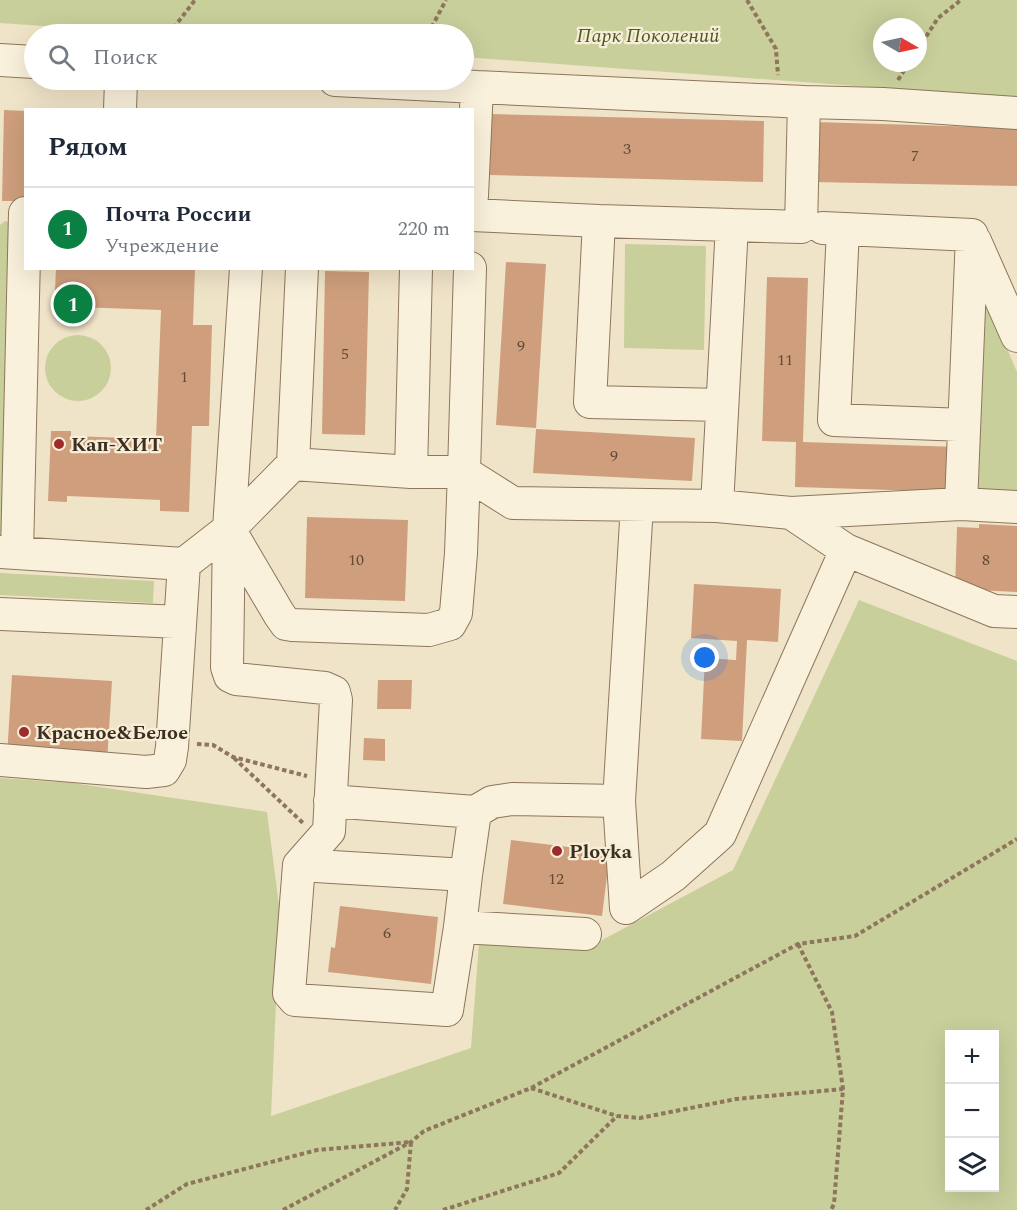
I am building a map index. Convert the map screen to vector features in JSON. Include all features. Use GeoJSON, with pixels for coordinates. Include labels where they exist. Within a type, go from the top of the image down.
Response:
{"type":"FeatureCollection","features":[{"type":"Feature","properties":{"kind":"lane"},"geometry":{"type":"LineString","coordinates":[[0,60],[24,61]]}},
{"type":"Feature","properties":{"kind":"lane"},"geometry":{"type":"LineString","coordinates":[[474,87],[792,102],[883,104],[1017,113]]}},
{"type":"Feature","properties":{"kind":"lane"},"geometry":{"type":"LineString","coordinates":[[474,152],[477,87]]}},
{"type":"Feature","properties":{"kind":"lane"},"geometry":{"type":"LineString","coordinates":[[120,108],[121,90]]}},
{"type":"Feature","properties":{"kind":"lane"},"geometry":{"type":"LineString","coordinates":[[792,102],[801,227]]}},
{"type":"Feature","properties":{"kind":"lane"},"geometry":{"type":"LineString","coordinates":[[0,212],[24,213]]}},
{"type":"Feature","properties":{"kind":"lane"},"geometry":{"type":"LineString","coordinates":[[474,215],[972,235]]}},
{"type":"Feature","properties":{"kind":"lane"},"geometry":{"type":"LineString","coordinates":[[599,221],[590,402],[722,405]]}},
{"type":"Feature","properties":{"kind":"lane"},"geometry":{"type":"LineString","coordinates":[[717,506],[732,225]]}},
{"type":"Feature","properties":{"kind":"lane"},"geometry":{"type":"LineString","coordinates":[[843,229],[834,420],[964,425]]}},
{"type":"Feature","properties":{"kind":"lane"},"geometry":{"type":"LineString","coordinates":[[24,234],[9,552],[184,564],[229,529],[293,464],[302,270]]}},
{"type":"Feature","properties":{"kind":"lane"},"geometry":{"type":"LineString","coordinates":[[972,235],[1017,336]]}},
{"type":"Feature","properties":{"kind":"lane"},"geometry":{"type":"LineString","coordinates":[[961,504],[972,235]]}},
{"type":"Feature","properties":{"kind":"lane"},"geometry":{"type":"LineString","coordinates":[[246,270],[229,529],[227,667],[230,676],[236,679],[325,688],[334,692],[336,700],[329,831],[299,865],[289,993],[295,1000],[447,1010],[475,812]]}},
{"type":"Feature","properties":{"kind":"lane"},"geometry":{"type":"LineString","coordinates":[[411,472],[416,270]]}},
{"type":"Feature","properties":{"kind":"lane"},"geometry":{"type":"LineString","coordinates":[[229,529],[286,624],[429,630],[450,624],[456,613],[461,553],[470,270]]}},
{"type":"Feature","properties":{"kind":"lane"},"geometry":{"type":"LineString","coordinates":[[293,464],[411,472],[464,472],[513,503],[717,506],[791,513],[961,504],[1017,507]]}},
{"type":"Feature","properties":{"kind":"lane"},"geometry":{"type":"LineString","coordinates":[[637,505],[619,801],[626,908],[673,876],[720,834],[846,550]]}},
{"type":"Feature","properties":{"kind":"lane"},"geometry":{"type":"LineString","coordinates":[[791,513],[846,550],[994,611],[1017,612]]}},
{"type":"Feature","properties":{"kind":"lane"},"geometry":{"type":"LineString","coordinates":[[0,760],[155,772],[164,770],[170,760],[172,741],[184,564]]}},
{"type":"Feature","properties":{"kind":"lane"},"geometry":{"type":"LineString","coordinates":[[0,614],[180,622]]}},
{"type":"Feature","properties":{"kind":"lane"},"geometry":{"type":"LineString","coordinates":[[330,790],[475,812],[492,802],[512,799],[619,801]]}},
{"type":"Feature","properties":{"kind":"lane"},"geometry":{"type":"LineString","coordinates":[[299,865],[466,875]]}},
{"type":"Feature","properties":{"kind":"lane"},"geometry":{"type":"LineString","coordinates":[[460,927],[585,934]]}},
{"type":"Feature","properties":{"kind":"path"},"geometry":{"type":"LineString","coordinates":[[177,24],[195,0]]}},
{"type":"Feature","properties":{"kind":"path"},"geometry":{"type":"LineString","coordinates":[[433,24],[446,0]]}},
{"type":"Feature","properties":{"kind":"path"},"geometry":{"type":"LineString","coordinates":[[747,0],[776,50],[792,102]]}},
{"type":"Feature","properties":{"kind":"path"},"geometry":{"type":"LineString","coordinates":[[927,35],[938,18],[961,0]]}},
{"type":"Feature","properties":{"kind":"path"},"geometry":{"type":"LineString","coordinates":[[172,741],[213,745],[233,757],[321,840]]}},
{"type":"Feature","properties":{"kind":"path"},"geometry":{"type":"LineString","coordinates":[[233,757],[317,778],[330,790]]}},
{"type":"Feature","properties":{"kind":"path"},"geometry":{"type":"LineString","coordinates":[[283,1210],[411,1142],[424,1131],[531,1088],[798,944],[855,936],[1017,839]]}},
{"type":"Feature","properties":{"kind":"path"},"geometry":{"type":"LineString","coordinates":[[798,944],[832,1012],[843,1089],[834,1204],[831,1210]]}},
{"type":"Feature","properties":{"kind":"path"},"geometry":{"type":"LineString","coordinates":[[531,1088],[617,1116],[640,1118],[736,1099],[843,1089]]}},
{"type":"Feature","properties":{"kind":"path"},"geometry":{"type":"LineString","coordinates":[[443,1210],[559,1173],[617,1116]]}},
{"type":"Feature","properties":{"kind":"path"},"geometry":{"type":"LineString","coordinates":[[146,1210],[187,1184],[317,1150],[411,1142]]}},
{"type":"Feature","properties":{"kind":"path"},"geometry":{"type":"LineString","coordinates":[[396,1210],[407,1189],[411,1142]]}},
{"type":"Feature","properties":{"kind":"green space","name":"Парк Поколений"},"geometry":{"type":"Polygon","coordinates":[[[0,0],[1017,0],[1017,98],[474,58],[474,24],[0,23],[0,0]]]}},
{"type":"Feature","properties":{"kind":"green space"},"geometry":{"type":"Polygon","coordinates":[[[5,221],[15,223],[6,537],[0,537],[0,225],[5,221]]]}},
{"type":"Feature","properties":{"kind":"green space"},"geometry":{"type":"Polygon","coordinates":[[[625,244],[706,246],[704,350],[624,348],[625,244]]]}},
{"type":"Feature","properties":{"kind":"green space"},"geometry":{"type":"Polygon","coordinates":[[[982,290],[1017,372],[1017,494],[973,492],[982,290]]]}},
{"type":"Feature","properties":{"kind":"green space"},"geometry":{"type":"Polygon","coordinates":[[[78,335],[91,338],[101,345],[108,355],[111,368],[108,381],[101,391],[91,398],[78,401],[65,398],[55,391],[48,381],[45,368],[48,355],[55,345],[65,338],[78,335]]]}},
{"type":"Feature","properties":{"kind":"green space"},"geometry":{"type":"Polygon","coordinates":[[[0,573],[154,581],[153,603],[0,595],[0,573]]]}},
{"type":"Feature","properties":{"kind":"green space"},"geometry":{"type":"Polygon","coordinates":[[[859,600],[1017,661],[1017,1210],[0,1210],[0,778],[73,783],[267,812],[280,913],[271,1116],[471,1048],[479,943],[591,946],[733,870],[859,600]]]}},
{"type":"Feature","properties":{"kind":"building"},"geometry":{"type":"Polygon","coordinates":[[[4,110],[24,111],[24,201],[2,201],[4,110]]]}},
{"type":"Feature","properties":{"kind":"building"},"geometry":{"type":"Polygon","coordinates":[[[491,114],[764,121],[763,182],[489,175],[491,114]]]}},
{"type":"Feature","properties":{"kind":"building"},"geometry":{"type":"Polygon","coordinates":[[[815,122],[1017,128],[1017,186],[812,182],[815,122]]]}},
{"type":"Feature","properties":{"kind":"building"},"geometry":{"type":"Polygon","coordinates":[[[506,262],[546,264],[536,428],[496,425],[506,262]]]}},
{"type":"Feature","properties":{"kind":"building"},"geometry":{"type":"Polygon","coordinates":[[[56,270],[195,270],[193,325],[212,325],[209,426],[192,426],[189,512],[160,511],[160,500],[67,496],[67,502],[48,501],[51,431],[71,431],[71,436],[156,439],[161,310],[76,307],[76,314],[54,313],[56,270]]]}},
{"type":"Feature","properties":{"kind":"building"},"geometry":{"type":"Polygon","coordinates":[[[325,271],[369,272],[365,435],[322,434],[325,271]]]}},
{"type":"Feature","properties":{"kind":"building"},"geometry":{"type":"Polygon","coordinates":[[[767,277],[808,278],[803,442],[959,447],[957,492],[795,487],[796,442],[762,441],[767,277]]]}},
{"type":"Feature","properties":{"kind":"building"},"geometry":{"type":"Polygon","coordinates":[[[536,429],[695,438],[692,481],[533,473],[536,429]]]}},
{"type":"Feature","properties":{"kind":"building"},"geometry":{"type":"Polygon","coordinates":[[[307,517],[408,520],[405,601],[305,598],[307,517]]]}},
{"type":"Feature","properties":{"kind":"building"},"geometry":{"type":"Polygon","coordinates":[[[979,524],[1017,526],[1017,592],[955,589],[957,527],[979,528],[979,524]]]}},
{"type":"Feature","properties":{"kind":"building"},"geometry":{"type":"Polygon","coordinates":[[[694,584],[781,589],[778,642],[747,640],[742,741],[701,739],[705,658],[736,660],[737,641],[691,638],[694,584]]]}},
{"type":"Feature","properties":{"kind":"building"},"geometry":{"type":"Polygon","coordinates":[[[12,675],[112,681],[107,762],[7,756],[12,675]]]}},
{"type":"Feature","properties":{"kind":"building"},"geometry":{"type":"Polygon","coordinates":[[[378,680],[412,680],[411,709],[377,709],[378,680]]]}},
{"type":"Feature","properties":{"kind":"building"},"geometry":{"type":"Polygon","coordinates":[[[364,738],[385,739],[385,761],[363,760],[364,738]]]}},
{"type":"Feature","properties":{"kind":"building"},"geometry":{"type":"Polygon","coordinates":[[[511,840],[610,852],[602,916],[503,904],[511,840]]]}},
{"type":"Feature","properties":{"kind":"building"},"geometry":{"type":"Polygon","coordinates":[[[340,906],[438,917],[431,984],[328,972],[331,947],[335,948],[340,906]]]}},
{"type":"Feature","properties":{"kind":"place","name":"Почта России"},"geometry":{"type":"Point","coordinates":[73,304]}},
{"type":"Feature","properties":{"kind":"place","name":"Кап-ХИТ"},"geometry":{"type":"Point","coordinates":[59,444]}},
{"type":"Feature","properties":{"kind":"place","name":"Красное&Белое"},"geometry":{"type":"Point","coordinates":[24,732]}},
{"type":"Feature","properties":{"kind":"place","name":"Ployka"},"geometry":{"type":"Point","coordinates":[557,851]}}]}
